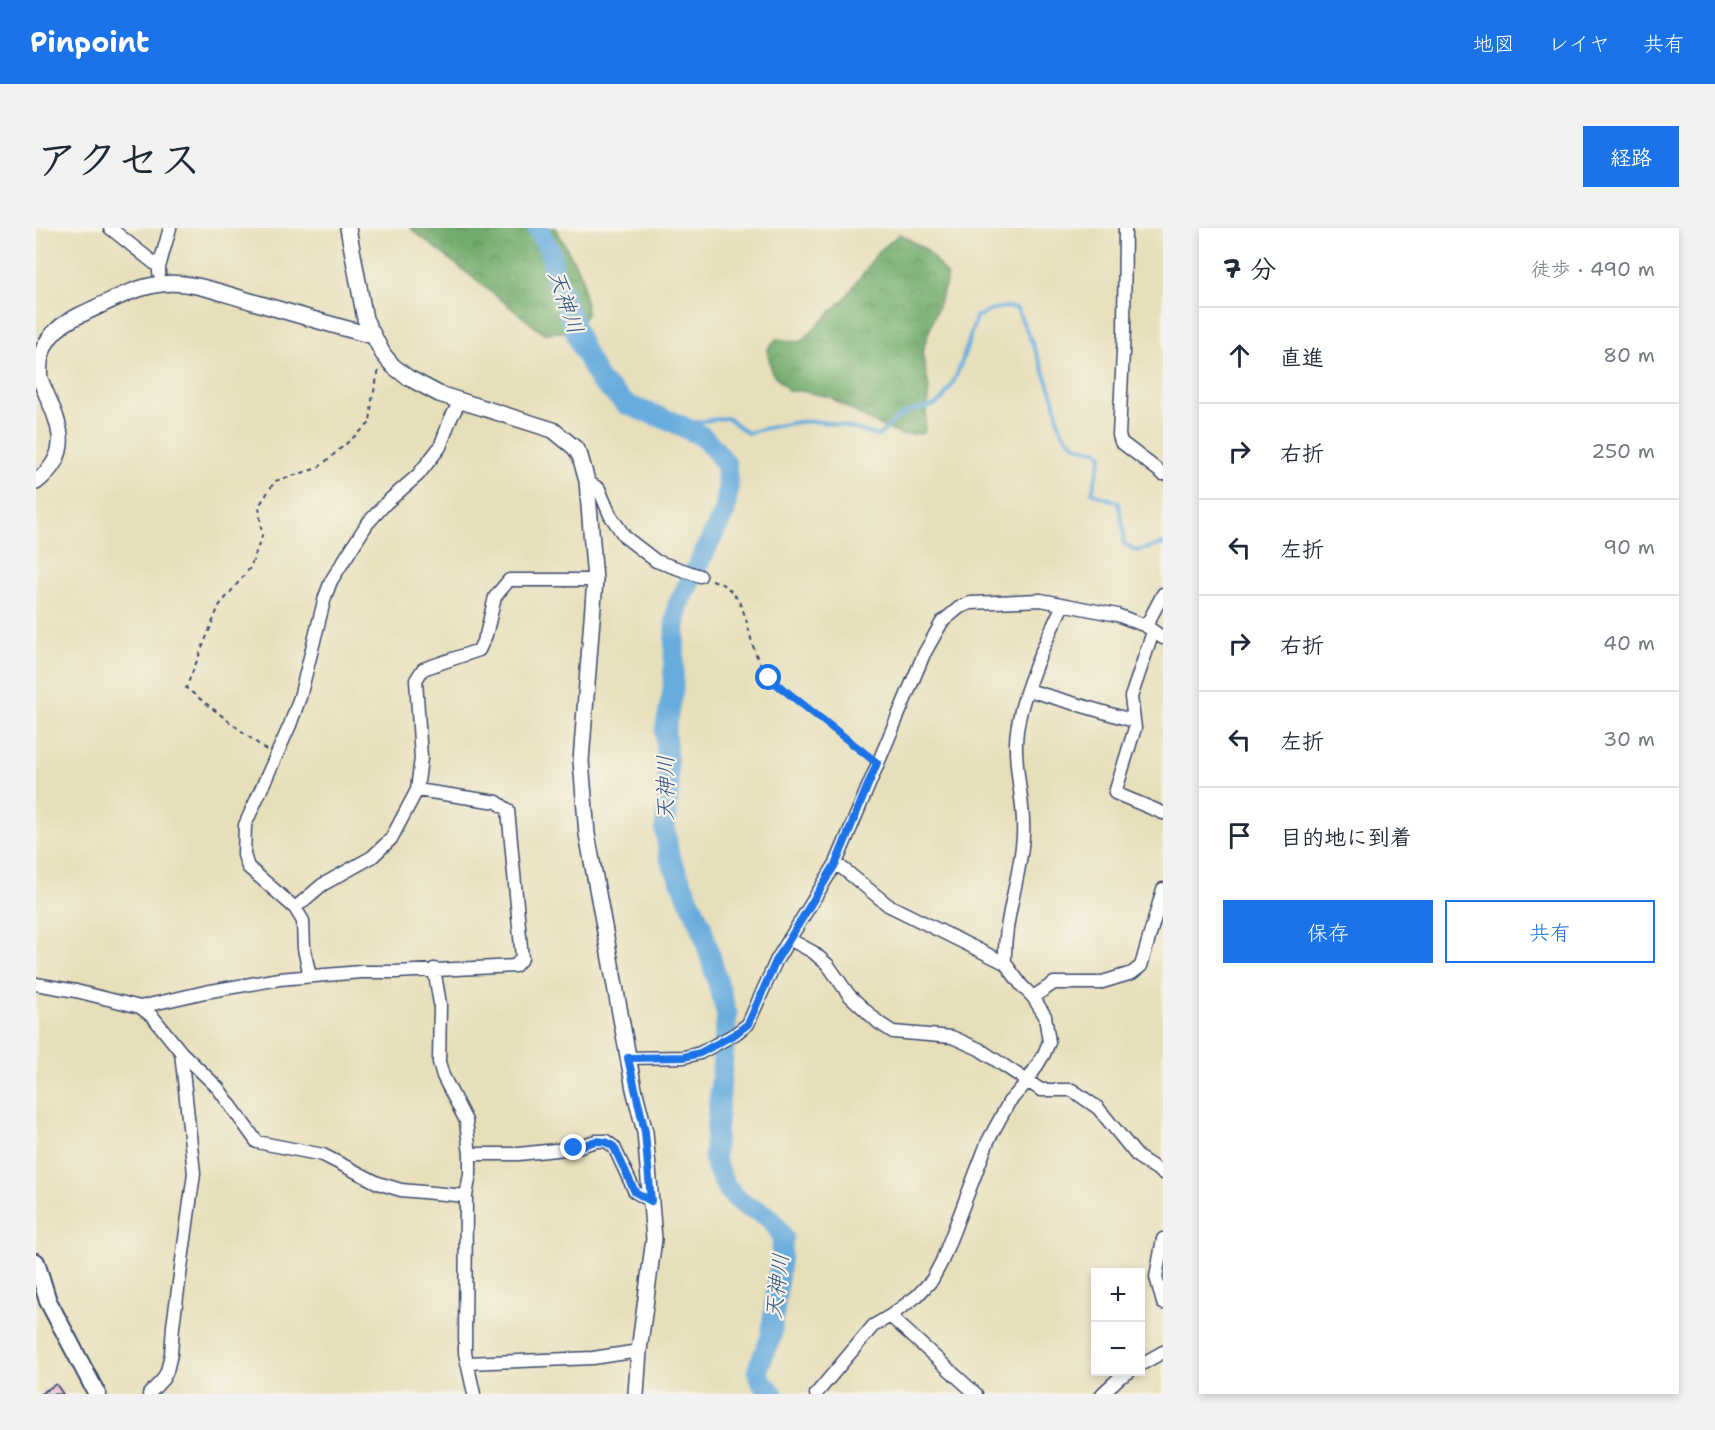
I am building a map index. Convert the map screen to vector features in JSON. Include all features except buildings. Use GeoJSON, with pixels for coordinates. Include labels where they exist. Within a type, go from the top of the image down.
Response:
{"type":"FeatureCollection","features":[{"type":"Feature","properties":{"kind":"main road"},"geometry":{"type":"LineString","coordinates":[[36,1262],[48,1301],[97,1394]]}},
{"type":"Feature","properties":{"kind":"street"},"geometry":{"type":"LineString","coordinates":[[110,228],[159,267]]}},
{"type":"Feature","properties":{"kind":"street"},"geometry":{"type":"LineString","coordinates":[[160,284],[159,267],[169,239],[170,228]]}},
{"type":"Feature","properties":{"kind":"street"},"geometry":{"type":"LineString","coordinates":[[348,228],[365,319],[383,354],[407,377],[422,386],[553,430],[575,448],[587,481],[595,580],[581,761],[587,834],[628,1058],[645,1132],[654,1239],[639,1351],[636,1394]]}},
{"type":"Feature","properties":{"kind":"street"},"geometry":{"type":"LineString","coordinates":[[1125,228],[1124,331],[1119,435],[1121,442],[1163,474]]}},
{"type":"Feature","properties":{"kind":"street"},"geometry":{"type":"LineString","coordinates":[[36,482],[54,465],[61,442],[60,429],[38,371],[39,359],[46,342],[68,321],[137,290],[160,284],[194,286],[373,336]]}},
{"type":"Feature","properties":{"kind":"street"},"geometry":{"type":"LineString","coordinates":[[310,976],[304,949],[303,921],[296,908],[248,867],[244,855],[245,825],[290,725],[300,697],[325,597],[332,580],[367,524],[417,475],[440,447],[460,400]]}},
{"type":"Feature","properties":{"kind":"street"},"geometry":{"type":"LineString","coordinates":[[587,481],[599,489],[610,515],[625,537],[656,561],[700,576]]}},
{"type":"Feature","properties":{"kind":"street"},"geometry":{"type":"LineString","coordinates":[[296,908],[322,885],[372,857],[391,838],[417,790],[421,758],[416,680],[423,669],[479,650],[486,634],[495,597],[509,580],[595,580]]}},
{"type":"Feature","properties":{"kind":"street"},"geometry":{"type":"LineString","coordinates":[[1163,594],[1154,632],[1131,697],[1135,728],[1115,793],[1163,813]]}},
{"type":"Feature","properties":{"kind":"street"},"geometry":{"type":"LineString","coordinates":[[628,1058],[684,1057],[700,1053],[722,1042],[748,1024],[776,961],[836,863],[924,654],[942,622],[951,613],[971,603],[1041,600],[1117,615],[1154,632]]}},
{"type":"Feature","properties":{"kind":"street"},"geometry":{"type":"LineString","coordinates":[[1005,963],[1004,943],[1023,836],[1016,742],[1021,710],[1063,605]]}},
{"type":"Feature","properties":{"kind":"street"},"geometry":{"type":"LineString","coordinates":[[1028,690],[1134,721]]}},
{"type":"Feature","properties":{"kind":"street"},"geometry":{"type":"LineString","coordinates":[[140,1007],[205,992],[279,979],[361,972],[515,966],[522,958],[508,810],[497,802],[417,790]]}},
{"type":"Feature","properties":{"kind":"street"},"geometry":{"type":"LineString","coordinates":[[816,1394],[873,1326],[917,1296],[932,1280],[942,1261],[988,1141],[1009,1102],[1028,1082],[1049,1042],[1045,1016],[1033,997],[1005,963],[888,905],[836,863]]}},
{"type":"Feature","properties":{"kind":"street"},"geometry":{"type":"LineString","coordinates":[[1033,997],[1054,983],[1099,983],[1132,973],[1141,966],[1163,889]]}},
{"type":"Feature","properties":{"kind":"street"},"geometry":{"type":"LineString","coordinates":[[789,939],[813,952],[828,965],[849,995],[879,1023],[893,1032],[952,1037],[966,1042],[1041,1090],[1072,1090],[1098,1108],[1138,1157],[1163,1173]]}},
{"type":"Feature","properties":{"kind":"street"},"geometry":{"type":"LineString","coordinates":[[434,969],[440,1004],[439,1062],[443,1076],[466,1121],[470,1154],[470,1174],[466,1196],[465,1353],[474,1394]]}},
{"type":"Feature","properties":{"kind":"street"},"geometry":{"type":"LineString","coordinates":[[36,984],[76,991],[140,1007],[153,1017],[181,1052],[218,1088],[256,1142],[323,1155],[378,1183],[401,1190],[466,1196]]}},
{"type":"Feature","properties":{"kind":"street"},"geometry":{"type":"LineString","coordinates":[[149,1394],[167,1371],[171,1354],[194,1173],[181,1052]]}},
{"type":"Feature","properties":{"kind":"street"},"geometry":{"type":"LineString","coordinates":[[470,1154],[519,1154],[574,1148],[596,1141],[606,1142],[614,1147],[635,1192],[651,1201]]}},
{"type":"Feature","properties":{"kind":"street"},"geometry":{"type":"LineString","coordinates":[[1162,1247],[1156,1277],[1163,1303]]}},
{"type":"Feature","properties":{"kind":"street"},"geometry":{"type":"LineString","coordinates":[[890,1316],[976,1394]]}},
{"type":"Feature","properties":{"kind":"street"},"geometry":{"type":"LineString","coordinates":[[467,1363],[593,1358],[639,1351]]}},
{"type":"Feature","properties":{"kind":"street"},"geometry":{"type":"LineString","coordinates":[[1145,1362],[1163,1352]]}},
{"type":"Feature","properties":{"kind":"street"},"geometry":{"type":"LineString","coordinates":[[1102,1394],[1122,1376]]}},
{"type":"Feature","properties":{"kind":"path"},"geometry":{"type":"LineString","coordinates":[[275,758],[186,688],[219,606],[250,567],[262,536],[259,506],[275,481],[318,468],[370,423],[372,400],[383,354]]}},
{"type":"Feature","properties":{"kind":"path"},"geometry":{"type":"LineString","coordinates":[[700,576],[721,583],[733,592],[741,604],[753,649],[769,678],[877,763]]}},
{"type":"Feature","properties":{"kind":"green space"},"geometry":{"type":"Polygon","coordinates":[[[410,228],[556,228],[582,277],[587,314],[574,331],[543,333],[410,228]]]}},
{"type":"Feature","properties":{"kind":"green space"},"geometry":{"type":"Polygon","coordinates":[[[900,234],[927,250],[948,277],[922,352],[929,388],[924,433],[901,435],[869,420],[830,397],[789,391],[772,373],[767,350],[776,339],[801,342],[847,296],[878,252],[900,234]]]}},
{"type":"Feature","properties":{"kind":"waterway","name":"天神川"},"geometry":{"type":"LineString","coordinates":[[537,228],[551,253],[554,273],[581,345],[599,380],[627,405],[671,421],[702,436],[726,464],[728,490],[725,511],[678,605],[673,690],[665,731],[669,787],[665,829],[669,856],[701,925],[727,1014],[714,1158],[722,1178],[734,1196],[746,1206],[763,1213],[776,1226],[783,1238],[771,1337],[758,1368],[759,1378],[773,1394]]}},
{"type":"Feature","properties":{"kind":"waterway"},"geometry":{"type":"LineString","coordinates":[[671,421],[697,422],[725,418],[747,433],[809,421],[849,427],[878,436],[902,415],[932,406],[942,400],[955,379],[976,317],[1001,308],[1017,309],[1046,376],[1064,434],[1077,445],[1097,450],[1102,455],[1092,492],[1118,502],[1124,532],[1123,543],[1137,551],[1163,544]]}},
{"type":"Feature","properties":{"kind":"route"},"geometry":{"type":"LineString","coordinates":[[574,1148],[596,1141],[606,1142],[614,1147],[635,1192],[651,1201],[645,1132],[628,1058],[684,1057],[700,1053],[735,1034],[748,1024],[776,961],[836,863],[877,763],[769,678]]}}]}
